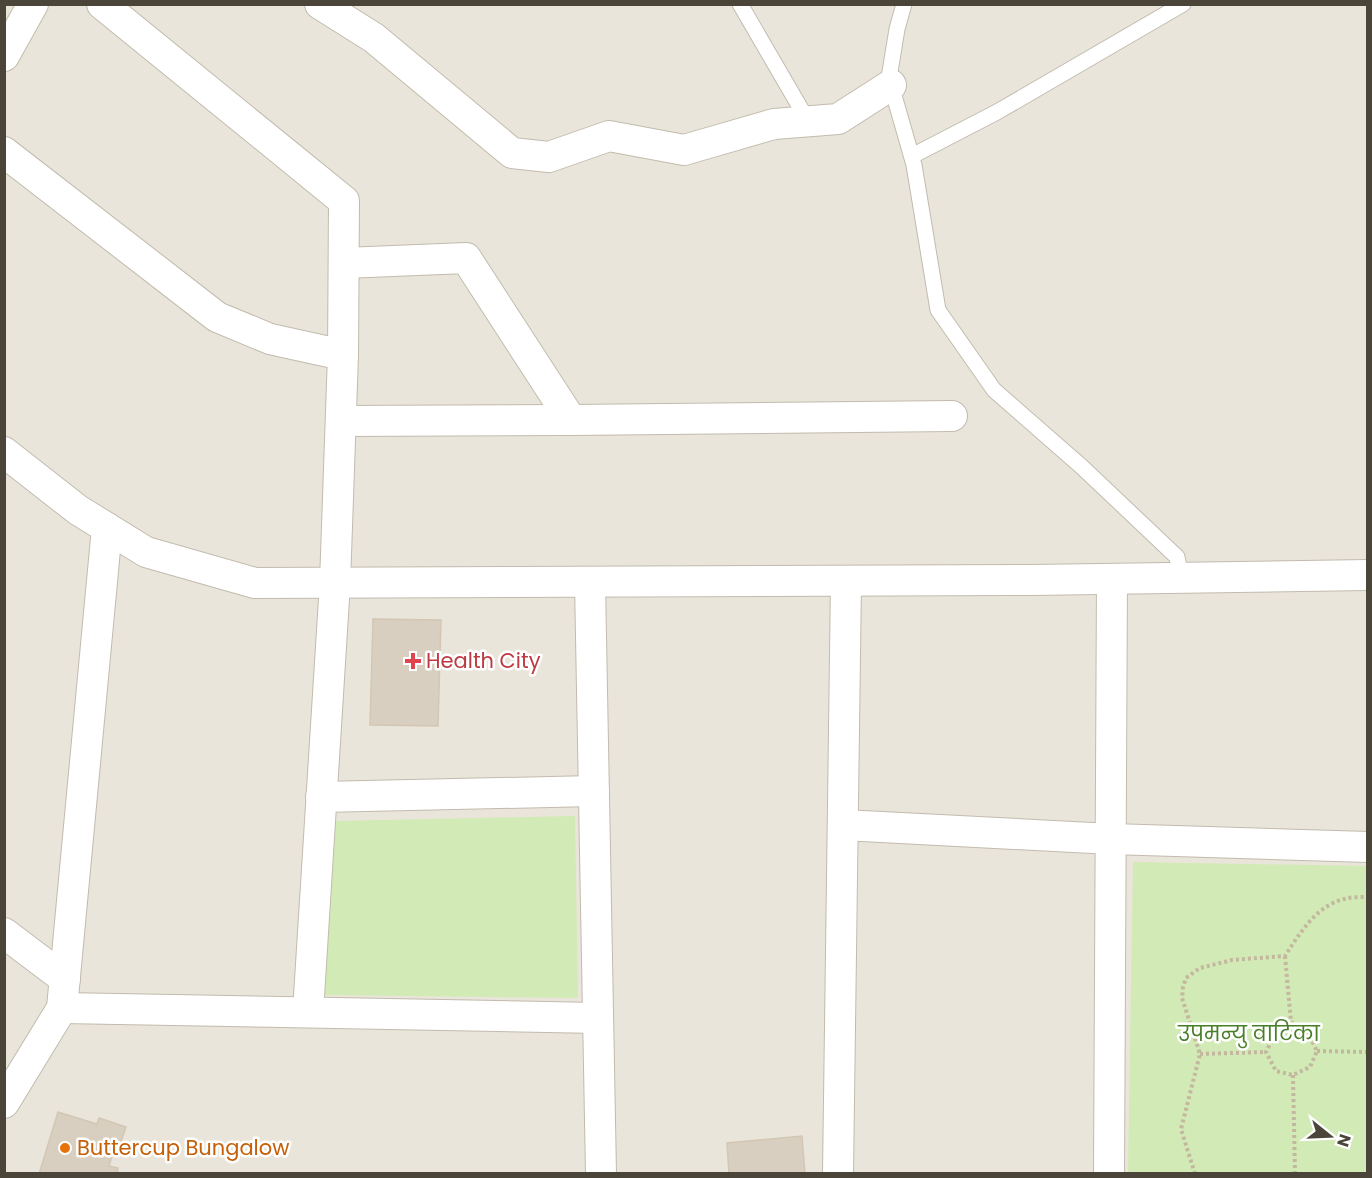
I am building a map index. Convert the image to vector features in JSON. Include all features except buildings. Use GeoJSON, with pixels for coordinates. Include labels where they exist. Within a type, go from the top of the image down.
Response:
{"type":"FeatureCollection","features":[{"type":"Feature","properties":{"kind":"street"},"geometry":{"type":"LineString","coordinates":[[4,56],[33,4]]}},
{"type":"Feature","properties":{"kind":"street"},"geometry":{"type":"LineString","coordinates":[[102,4],[344,201],[343,355],[335,583],[308,1012]]}},
{"type":"Feature","properties":{"kind":"street"},"geometry":{"type":"LineString","coordinates":[[320,4],[374,38],[512,153],[549,157],[609,136],[684,150],[774,124],[838,119],[891,85]]}},
{"type":"Feature","properties":{"kind":"street"},"geometry":{"type":"LineString","coordinates":[[4,152],[217,317],[270,339],[343,355]]}},
{"type":"Feature","properties":{"kind":"street"},"geometry":{"type":"LineString","coordinates":[[344,263],[466,258],[571,420]]}},
{"type":"Feature","properties":{"kind":"street"},"geometry":{"type":"LineString","coordinates":[[340,421],[952,416]]}},
{"type":"Feature","properties":{"kind":"street"},"geometry":{"type":"LineString","coordinates":[[4,452],[78,510],[146,552],[255,583],[846,581],[1368,575]]}},
{"type":"Feature","properties":{"kind":"street"},"geometry":{"type":"LineString","coordinates":[[4,1103],[63,994],[108,528]]}},
{"type":"Feature","properties":{"kind":"street"},"geometry":{"type":"LineString","coordinates":[[1109,1173],[1112,579]]}},
{"type":"Feature","properties":{"kind":"street"},"geometry":{"type":"LineString","coordinates":[[838,1173],[846,581]]}},
{"type":"Feature","properties":{"kind":"street"},"geometry":{"type":"LineString","coordinates":[[590,582],[601,1173]]}},
{"type":"Feature","properties":{"kind":"street"},"geometry":{"type":"LineString","coordinates":[[321,797],[594,791]]}},
{"type":"Feature","properties":{"kind":"street"},"geometry":{"type":"LineString","coordinates":[[843,825],[1111,839],[1368,848]]}},
{"type":"Feature","properties":{"kind":"street"},"geometry":{"type":"LineString","coordinates":[[4,933],[63,994],[308,1012],[598,1018]]}},
{"type":"Feature","properties":{"kind":"lane"},"geometry":{"type":"LineString","coordinates":[[740,4],[808,121]]}},
{"type":"Feature","properties":{"kind":"lane"},"geometry":{"type":"LineString","coordinates":[[904,4],[897,29],[889,78],[912,156],[938,310],[994,390],[1082,467],[1177,557],[1181,578]]}},
{"type":"Feature","properties":{"kind":"lane"},"geometry":{"type":"LineString","coordinates":[[912,156],[997,112],[1183,4]]}},
{"type":"Feature","properties":{"kind":"path"},"geometry":{"type":"LineString","coordinates":[[1291,1022],[1285,956],[1307,923],[1325,907],[1344,899],[1368,897]]}},
{"type":"Feature","properties":{"kind":"path"},"geometry":{"type":"LineString","coordinates":[[1195,1173],[1180,1129],[1200,1054],[1182,998],[1186,978],[1200,969],[1232,960],[1285,956]]}},
{"type":"Feature","properties":{"kind":"path"},"geometry":{"type":"LineString","coordinates":[[1291,1022],[1308,1033],[1317,1052]]}},
{"type":"Feature","properties":{"kind":"path"},"geometry":{"type":"LineString","coordinates":[[1266,1052],[1275,1034],[1291,1022]]}},
{"type":"Feature","properties":{"kind":"path"},"geometry":{"type":"LineString","coordinates":[[1200,1054],[1266,1052]]}},
{"type":"Feature","properties":{"kind":"path"},"geometry":{"type":"LineString","coordinates":[[1266,1052],[1276,1071],[1293,1076],[1310,1067],[1317,1052]]}},
{"type":"Feature","properties":{"kind":"path"},"geometry":{"type":"LineString","coordinates":[[1317,1052],[1368,1052]]}},
{"type":"Feature","properties":{"kind":"path"},"geometry":{"type":"LineString","coordinates":[[1293,1076],[1295,1173]]}},
{"type":"Feature","properties":{"kind":"shaded area"},"geometry":{"type":"Polygon","coordinates":[[[5,5],[1367,5],[1367,1173],[5,1173],[5,5]]]}},
{"type":"Feature","properties":{"kind":"green space"},"geometry":{"type":"Polygon","coordinates":[[[575,816],[578,998],[324,995],[335,821],[575,816]]]}},
{"type":"Feature","properties":{"kind":"green space","name":"उपमन्यु वाटिका"},"geometry":{"type":"Polygon","coordinates":[[[1133,862],[1367,866],[1367,1173],[1128,1173],[1133,862]]]}},
{"type":"Feature","properties":{"kind":"place","name":"Health City"},"geometry":{"type":"Point","coordinates":[413,661]}},
{"type":"Feature","properties":{"kind":"place","name":"Buttercup Bungalow"},"geometry":{"type":"Point","coordinates":[65,1148]}}]}
